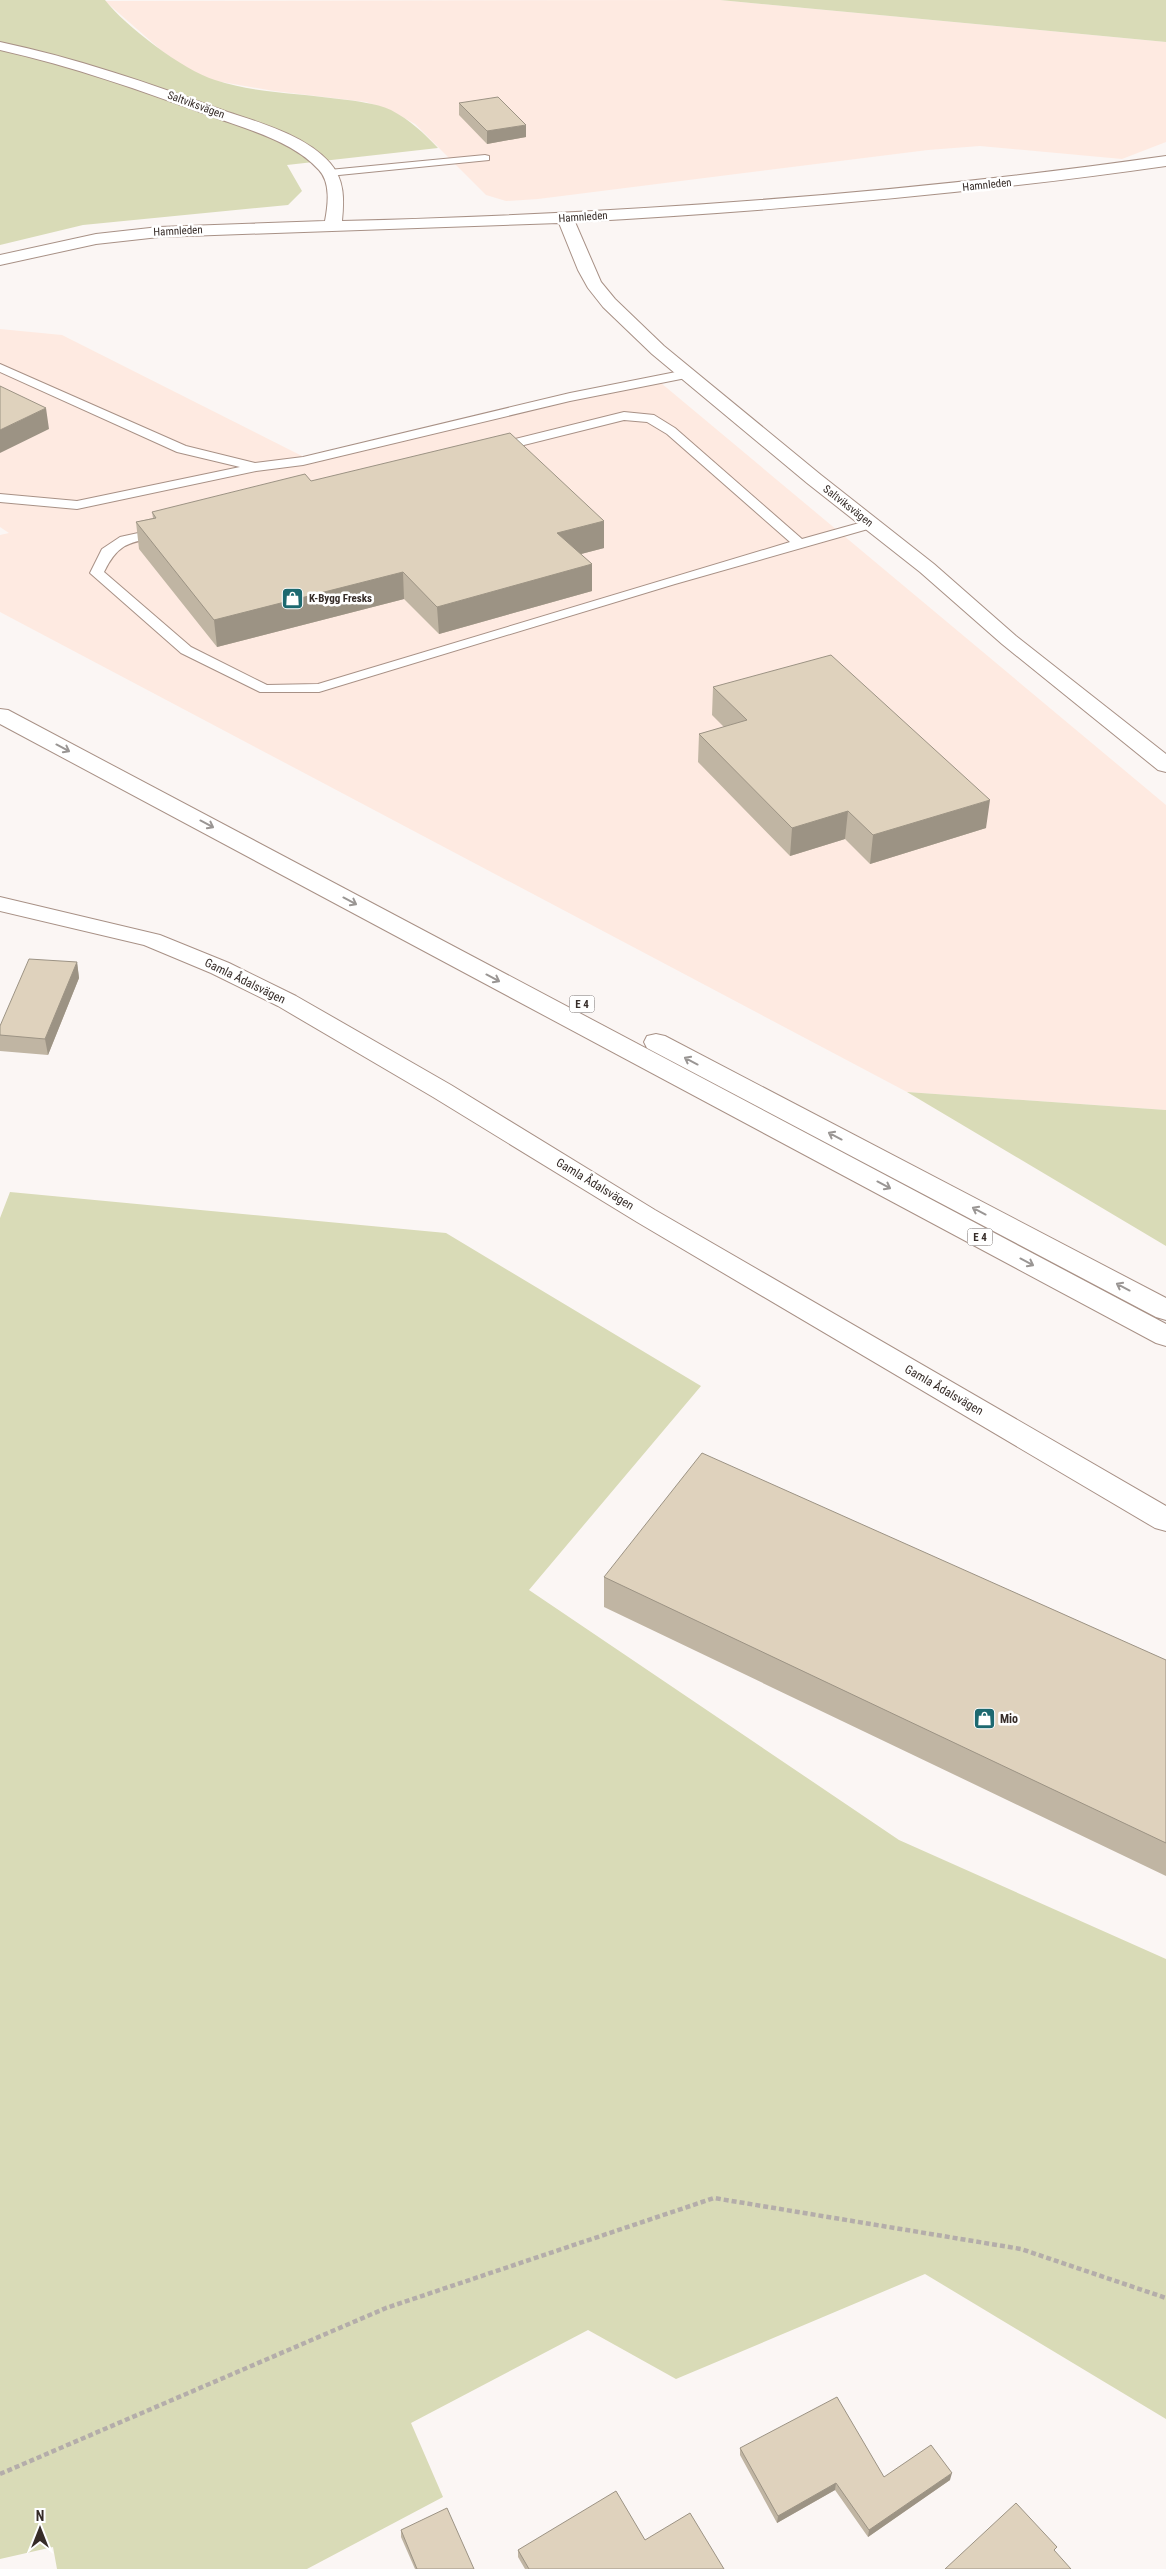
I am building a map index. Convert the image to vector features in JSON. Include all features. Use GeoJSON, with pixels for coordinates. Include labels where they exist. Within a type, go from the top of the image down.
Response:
{"type":"FeatureCollection","features":[{"type":"Feature","properties":{"kind":"main road","name":"Saltviksvägen"},"geometry":{"type":"LineString","coordinates":[[0,46],[82,66],[235,120],[278,137],[306,153],[324,166],[329,173]]}},
{"type":"Feature","properties":{"kind":"main road","name":"Hamnleden"},"geometry":{"type":"LineString","coordinates":[[0,260],[69,244],[126,235],[333,224],[565,218],[904,194],[1060,177],[1166,162]]}},
{"type":"Feature","properties":{"kind":"main road"},"geometry":{"type":"LineString","coordinates":[[329,173],[334,182],[337,200],[333,224]]}},
{"type":"Feature","properties":{"kind":"main road","name":"Saltviksvägen"},"geometry":{"type":"LineString","coordinates":[[565,218],[586,270],[594,284],[609,303],[658,350],[870,524],[927,568],[1009,640],[1166,765]]}},
{"type":"Feature","properties":{"kind":"main road","name":"E 4"},"geometry":{"type":"LineString","coordinates":[[0,696],[1166,1310]]}},
{"type":"Feature","properties":{"kind":"main road","name":"E 4"},"geometry":{"type":"LineString","coordinates":[[7,721],[1166,1336]]}},
{"type":"Feature","properties":{"kind":"main road","name":"Gamla Ådalsvägen"},"geometry":{"type":"LineString","coordinates":[[0,904],[152,940],[220,968],[288,1001],[442,1091],[646,1216],[1166,1520]]}},
{"type":"Feature","properties":{"kind":"lane"},"geometry":{"type":"LineString","coordinates":[[329,173],[485,158]]}},
{"type":"Feature","properties":{"kind":"lane"},"geometry":{"type":"LineString","coordinates":[[0,368],[182,449],[256,467]]}},
{"type":"Feature","properties":{"kind":"lane"},"geometry":{"type":"LineString","coordinates":[[0,498],[77,506],[256,467],[302,461],[570,397],[686,374]]}},
{"type":"Feature","properties":{"kind":"lane"},"geometry":{"type":"LineString","coordinates":[[480,452],[624,416],[650,418],[671,431],[799,542]]}},
{"type":"Feature","properties":{"kind":"lane"},"geometry":{"type":"LineString","coordinates":[[173,528],[125,540],[107,552],[97,573],[186,650],[265,689],[319,688],[799,542],[870,524]]}},
{"type":"Feature","properties":{"kind":"path"},"geometry":{"type":"LineString","coordinates":[[0,2474],[386,2308],[714,2198],[1021,2249],[1166,2298]]}},
{"type":"Feature","properties":{"kind":"shaded area"},"geometry":{"type":"Polygon","coordinates":[[[720,0],[1166,42],[1166,142],[1122,159],[980,146],[928,150],[538,199],[506,201],[486,195],[415,124],[390,110],[366,102],[274,91],[216,81],[190,71],[162,51],[105,1],[720,0]]]}},
{"type":"Feature","properties":{"kind":"shaded area"},"geometry":{"type":"Polygon","coordinates":[[[0,329],[62,335],[306,458],[655,378],[1166,805],[1166,1110],[907,1092],[0,612],[0,535],[9,533],[0,527],[0,329]]]}},
{"type":"Feature","properties":{"kind":"green space"},"geometry":{"type":"Polygon","coordinates":[[[0,0],[105,0],[140,34],[171,57],[202,75],[245,88],[379,106],[391,110],[404,118],[438,148],[287,165],[302,191],[288,205],[83,225],[0,245],[0,0]]]}},
{"type":"Feature","properties":{"kind":"green space"},"geometry":{"type":"Polygon","coordinates":[[[720,0],[1166,0],[1166,42],[720,0]]]}},
{"type":"Feature","properties":{"kind":"green space"},"geometry":{"type":"Polygon","coordinates":[[[907,1092],[1166,1110],[1166,1246],[907,1092]]]}},
{"type":"Feature","properties":{"kind":"green space"},"geometry":{"type":"Polygon","coordinates":[[[10,1192],[446,1233],[701,1386],[529,1590],[899,1840],[1166,1959],[1166,2419],[925,2274],[676,2379],[588,2330],[411,2423],[443,2497],[307,2569],[57,2569],[53,2547],[0,2559],[0,1218],[10,1192]]]}},
{"type":"Feature","properties":{"kind":"building"},"geometry":{"type":"Polygon","coordinates":[[[498,97],[526,125],[487,131],[459,103],[498,97]]]}},
{"type":"Feature","properties":{"kind":"building"},"geometry":{"type":"Polygon","coordinates":[[[0,386],[46,408],[0,430],[0,386]]]}},
{"type":"Feature","properties":{"kind":"building","name":"K-Bygg Fresks"},"geometry":{"type":"Polygon","coordinates":[[[510,433],[604,521],[557,533],[592,564],[437,607],[403,572],[214,620],[136,522],[156,518],[152,512],[305,474],[311,481],[510,433]]]}},
{"type":"Feature","properties":{"kind":"building"},"geometry":{"type":"Polygon","coordinates":[[[831,655],[990,800],[873,835],[848,811],[792,828],[699,734],[747,720],[713,687],[831,655]]]}},
{"type":"Feature","properties":{"kind":"building"},"geometry":{"type":"Polygon","coordinates":[[[29,959],[77,962],[45,1039],[0,1035],[0,1026],[29,959]]]}},
{"type":"Feature","properties":{"kind":"building"},"geometry":{"type":"Polygon","coordinates":[[[702,1453],[1166,1660],[1166,1843],[604,1577],[702,1453]]]}},
{"type":"Feature","properties":{"kind":"building"},"geometry":{"type":"Polygon","coordinates":[[[837,2397],[884,2477],[931,2445],[952,2473],[869,2530],[836,2483],[778,2516],[740,2448],[837,2397]]]}},
{"type":"Feature","properties":{"kind":"building"},"geometry":{"type":"Polygon","coordinates":[[[616,2491],[645,2540],[690,2513],[724,2569],[529,2569],[518,2550],[616,2491]]]}},
{"type":"Feature","properties":{"kind":"building"},"geometry":{"type":"Polygon","coordinates":[[[1016,2503],[1057,2547],[1054,2550],[1071,2569],[945,2569],[1016,2503]]]}},
{"type":"Feature","properties":{"kind":"building"},"geometry":{"type":"Polygon","coordinates":[[[447,2508],[474,2569],[417,2569],[401,2530],[447,2508]]]}},
{"type":"Feature","properties":{"kind":"place","name":"K-Bygg Fresks"},"geometry":{"type":"Point","coordinates":[293,598]}},
{"type":"Feature","properties":{"kind":"place","name":"Mio"},"geometry":{"type":"Point","coordinates":[984,1719]}}]}
